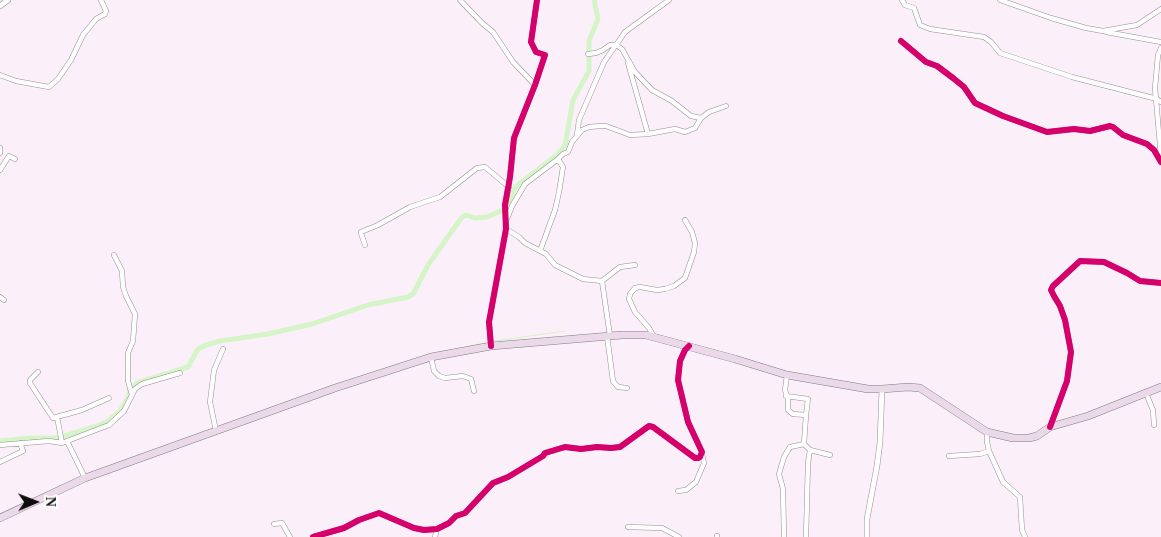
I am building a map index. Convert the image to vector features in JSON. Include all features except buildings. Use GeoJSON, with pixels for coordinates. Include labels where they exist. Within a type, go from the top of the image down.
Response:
{"type":"FeatureCollection","features":[{"type":"Feature","properties":{"kind":"main road"},"geometry":{"type":"LineString","coordinates":[[0,518],[85,478],[335,388],[432,358],[491,346],[609,336],[646,335],[787,375],[868,389],[920,388],[987,432],[1003,437],[1022,438],[1037,436],[1050,427],[1088,416],[1161,387]]}},
{"type":"Feature","properties":{"kind":"street"},"geometry":{"type":"LineString","coordinates":[[0,6],[8,0]]}},
{"type":"Feature","properties":{"kind":"street"},"geometry":{"type":"LineString","coordinates":[[0,75],[16,81],[48,87],[58,79],[78,50],[84,35],[96,19],[105,14],[106,11],[101,0]]}},
{"type":"Feature","properties":{"kind":"street"},"geometry":{"type":"LineString","coordinates":[[460,0],[493,32],[513,62],[535,85]]}},
{"type":"Feature","properties":{"kind":"street"},"geometry":{"type":"LineString","coordinates":[[506,227],[505,205],[509,187],[514,138],[545,54],[536,52],[531,42],[537,0]]}},
{"type":"Feature","properties":{"kind":"street"},"geometry":{"type":"LineString","coordinates":[[491,346],[489,322],[506,227],[512,206],[525,184],[568,152],[577,134],[579,120],[604,62],[625,32],[669,0]]}},
{"type":"Feature","properties":{"kind":"street"},"geometry":{"type":"LineString","coordinates":[[902,0],[905,5],[914,8],[920,25],[930,30],[984,37],[1000,53],[1072,78],[1159,100]]}},
{"type":"Feature","properties":{"kind":"street"},"geometry":{"type":"LineString","coordinates":[[1000,0],[1086,28],[1161,42]]}},
{"type":"Feature","properties":{"kind":"street"},"geometry":{"type":"LineString","coordinates":[[1103,31],[1137,25],[1161,9]]}},
{"type":"Feature","properties":{"kind":"street"},"geometry":{"type":"LineString","coordinates":[[901,41],[926,62],[938,66],[958,83],[975,103],[1003,116],[1047,132],[1074,129],[1090,131],[1110,126],[1123,135],[1147,144],[1154,150],[1161,162]]}},
{"type":"Feature","properties":{"kind":"street"},"geometry":{"type":"LineString","coordinates":[[590,54],[604,50],[610,45],[616,45],[622,49],[635,72],[652,90],[672,101],[691,116],[701,118]]}},
{"type":"Feature","properties":{"kind":"street"},"geometry":{"type":"LineString","coordinates":[[1161,48],[1158,54],[1156,78],[1159,100],[1161,156]]}},
{"type":"Feature","properties":{"kind":"street"},"geometry":{"type":"LineString","coordinates":[[627,57],[648,134]]}},
{"type":"Feature","properties":{"kind":"street"},"geometry":{"type":"LineString","coordinates":[[577,134],[589,127],[600,126],[606,126],[630,135],[675,129],[684,132],[695,128],[701,118],[709,112],[726,106]]}},
{"type":"Feature","properties":{"kind":"street"},"geometry":{"type":"LineString","coordinates":[[0,148],[0,153]]}},
{"type":"Feature","properties":{"kind":"street"},"geometry":{"type":"LineString","coordinates":[[0,170],[9,156],[15,159]]}},
{"type":"Feature","properties":{"kind":"street"},"geometry":{"type":"LineString","coordinates":[[540,251],[555,210],[559,192],[563,167],[558,159]]}},
{"type":"Feature","properties":{"kind":"street"},"geometry":{"type":"LineString","coordinates":[[366,245],[361,232],[378,226],[410,208],[440,198],[477,168],[485,167],[509,187]]}},
{"type":"Feature","properties":{"kind":"street"},"geometry":{"type":"LineString","coordinates":[[655,338],[635,312],[629,299],[630,294],[634,288],[640,287],[657,290],[665,289],[674,286],[685,278],[694,252],[695,243],[692,232],[685,220]]}},
{"type":"Feature","properties":{"kind":"street"},"geometry":{"type":"LineString","coordinates":[[506,227],[546,254],[555,266],[583,279],[602,281],[620,267],[635,265]]}},
{"type":"Feature","properties":{"kind":"street"},"geometry":{"type":"LineString","coordinates":[[0,445],[63,440],[109,425],[124,411],[131,392],[128,353],[133,341],[134,314],[123,287],[122,272],[114,255]]}},
{"type":"Feature","properties":{"kind":"street"},"geometry":{"type":"LineString","coordinates":[[1050,427],[1065,389],[1071,352],[1065,320],[1054,296],[1053,286],[1080,261],[1104,262],[1140,281],[1161,283]]}},
{"type":"Feature","properties":{"kind":"street"},"geometry":{"type":"LineString","coordinates":[[602,281],[612,381],[618,387],[627,388]]}},
{"type":"Feature","properties":{"kind":"street"},"geometry":{"type":"LineString","coordinates":[[678,491],[686,490],[696,482],[704,463],[702,452],[688,422],[678,380],[680,361],[689,346]]}},
{"type":"Feature","properties":{"kind":"street"},"geometry":{"type":"LineString","coordinates":[[216,431],[210,402],[214,370],[223,349]]}},
{"type":"Feature","properties":{"kind":"street"},"geometry":{"type":"LineString","coordinates":[[432,358],[434,371],[439,376],[445,378],[463,376],[471,379],[474,391]]}},
{"type":"Feature","properties":{"kind":"street"},"geometry":{"type":"LineString","coordinates":[[38,372],[30,380],[30,383],[53,418],[82,410],[109,398]]}},
{"type":"Feature","properties":{"kind":"street"},"geometry":{"type":"LineString","coordinates":[[131,392],[142,384],[180,373]]}},
{"type":"Feature","properties":{"kind":"street"},"geometry":{"type":"LineString","coordinates":[[787,375],[785,390],[788,410],[790,413],[806,415]]}},
{"type":"Feature","properties":{"kind":"street"},"geometry":{"type":"LineString","coordinates":[[867,537],[867,519],[880,442],[882,389]]}},
{"type":"Feature","properties":{"kind":"street"},"geometry":{"type":"LineString","coordinates":[[1146,393],[1153,410],[1154,425]]}},
{"type":"Feature","properties":{"kind":"street"},"geometry":{"type":"LineString","coordinates":[[786,396],[808,399],[804,444],[810,450],[830,454]]}},
{"type":"Feature","properties":{"kind":"street"},"geometry":{"type":"LineString","coordinates":[[58,417],[63,440],[85,478]]}},
{"type":"Feature","properties":{"kind":"street"},"geometry":{"type":"LineString","coordinates":[[313,537],[344,528],[359,520],[379,514],[414,528],[437,530],[456,516],[465,513],[493,483],[508,477],[543,456],[545,452],[565,447],[581,449],[620,447],[651,426],[695,458],[700,457],[702,452]]}},
{"type":"Feature","properties":{"kind":"street"},"geometry":{"type":"LineString","coordinates":[[987,432],[989,451],[1003,482],[1020,497],[1022,530],[1025,537]]}},
{"type":"Feature","properties":{"kind":"street"},"geometry":{"type":"LineString","coordinates":[[0,462],[23,451],[20,443]]}},
{"type":"Feature","properties":{"kind":"street"},"geometry":{"type":"LineString","coordinates":[[784,537],[783,489],[779,474],[787,450],[794,445],[804,444]]}},
{"type":"Feature","properties":{"kind":"street"},"geometry":{"type":"LineString","coordinates":[[806,537],[810,450]]}},
{"type":"Feature","properties":{"kind":"street"},"geometry":{"type":"LineString","coordinates":[[949,456],[980,454],[989,451]]}},
{"type":"Feature","properties":{"kind":"street"},"geometry":{"type":"LineString","coordinates":[[274,524],[282,523],[290,537]]}},
{"type":"Feature","properties":{"kind":"street"},"geometry":{"type":"LineString","coordinates":[[628,527],[662,528],[679,537]]}},
{"type":"Feature","properties":{"kind":"street"},"geometry":{"type":"LineString","coordinates":[[435,537],[437,530]]}},
{"type":"Feature","properties":{"kind":"waterway"},"geometry":{"type":"LineString","coordinates":[[0,441],[58,438],[108,421],[120,411],[129,396],[129,391],[137,383],[188,367],[198,349],[206,345],[312,324],[368,305],[408,297],[413,294],[428,265],[462,217],[466,215],[475,218],[487,217],[508,208],[514,189],[558,154],[565,146],[573,100],[589,71],[589,41],[598,19],[594,0]]}},
{"type":"Feature","properties":{"kind":"waterway"},"geometry":{"type":"LineString","coordinates":[[601,128],[609,129]]}},
{"type":"Feature","properties":{"kind":"waterway"},"geometry":{"type":"LineString","coordinates":[[566,143],[571,144]]}},
{"type":"Feature","properties":{"kind":"waterway"},"geometry":{"type":"LineString","coordinates":[[494,341],[565,331]]}},
{"type":"Feature","properties":{"kind":"waterway"},"geometry":{"type":"LineString","coordinates":[[469,346],[485,343]]}},
{"type":"Feature","properties":{"kind":"cycle path"},"geometry":{"type":"LineString","coordinates":[[491,346],[489,322],[506,229],[505,205],[514,138],[545,55],[536,52],[531,42],[537,0]]}},
{"type":"Feature","properties":{"kind":"cycle path"},"geometry":{"type":"LineString","coordinates":[[901,41],[926,62],[937,66],[964,87],[975,103],[1003,116],[1047,132],[1074,129],[1090,131],[1110,126],[1123,135],[1147,144],[1154,150],[1161,162]]}},
{"type":"Feature","properties":{"kind":"cycle path"},"geometry":{"type":"LineString","coordinates":[[1050,427],[1067,381],[1071,352],[1065,320],[1051,290],[1053,286],[1080,261],[1104,262],[1140,281],[1161,283]]}},
{"type":"Feature","properties":{"kind":"cycle path"},"geometry":{"type":"LineString","coordinates":[[313,537],[344,528],[379,513],[414,528],[424,530],[437,529],[449,523],[456,516],[465,513],[493,483],[508,477],[545,453],[565,447],[581,449],[620,447],[649,426],[695,458],[700,457],[702,452],[688,422],[678,380],[680,361],[689,346]]}}]}
